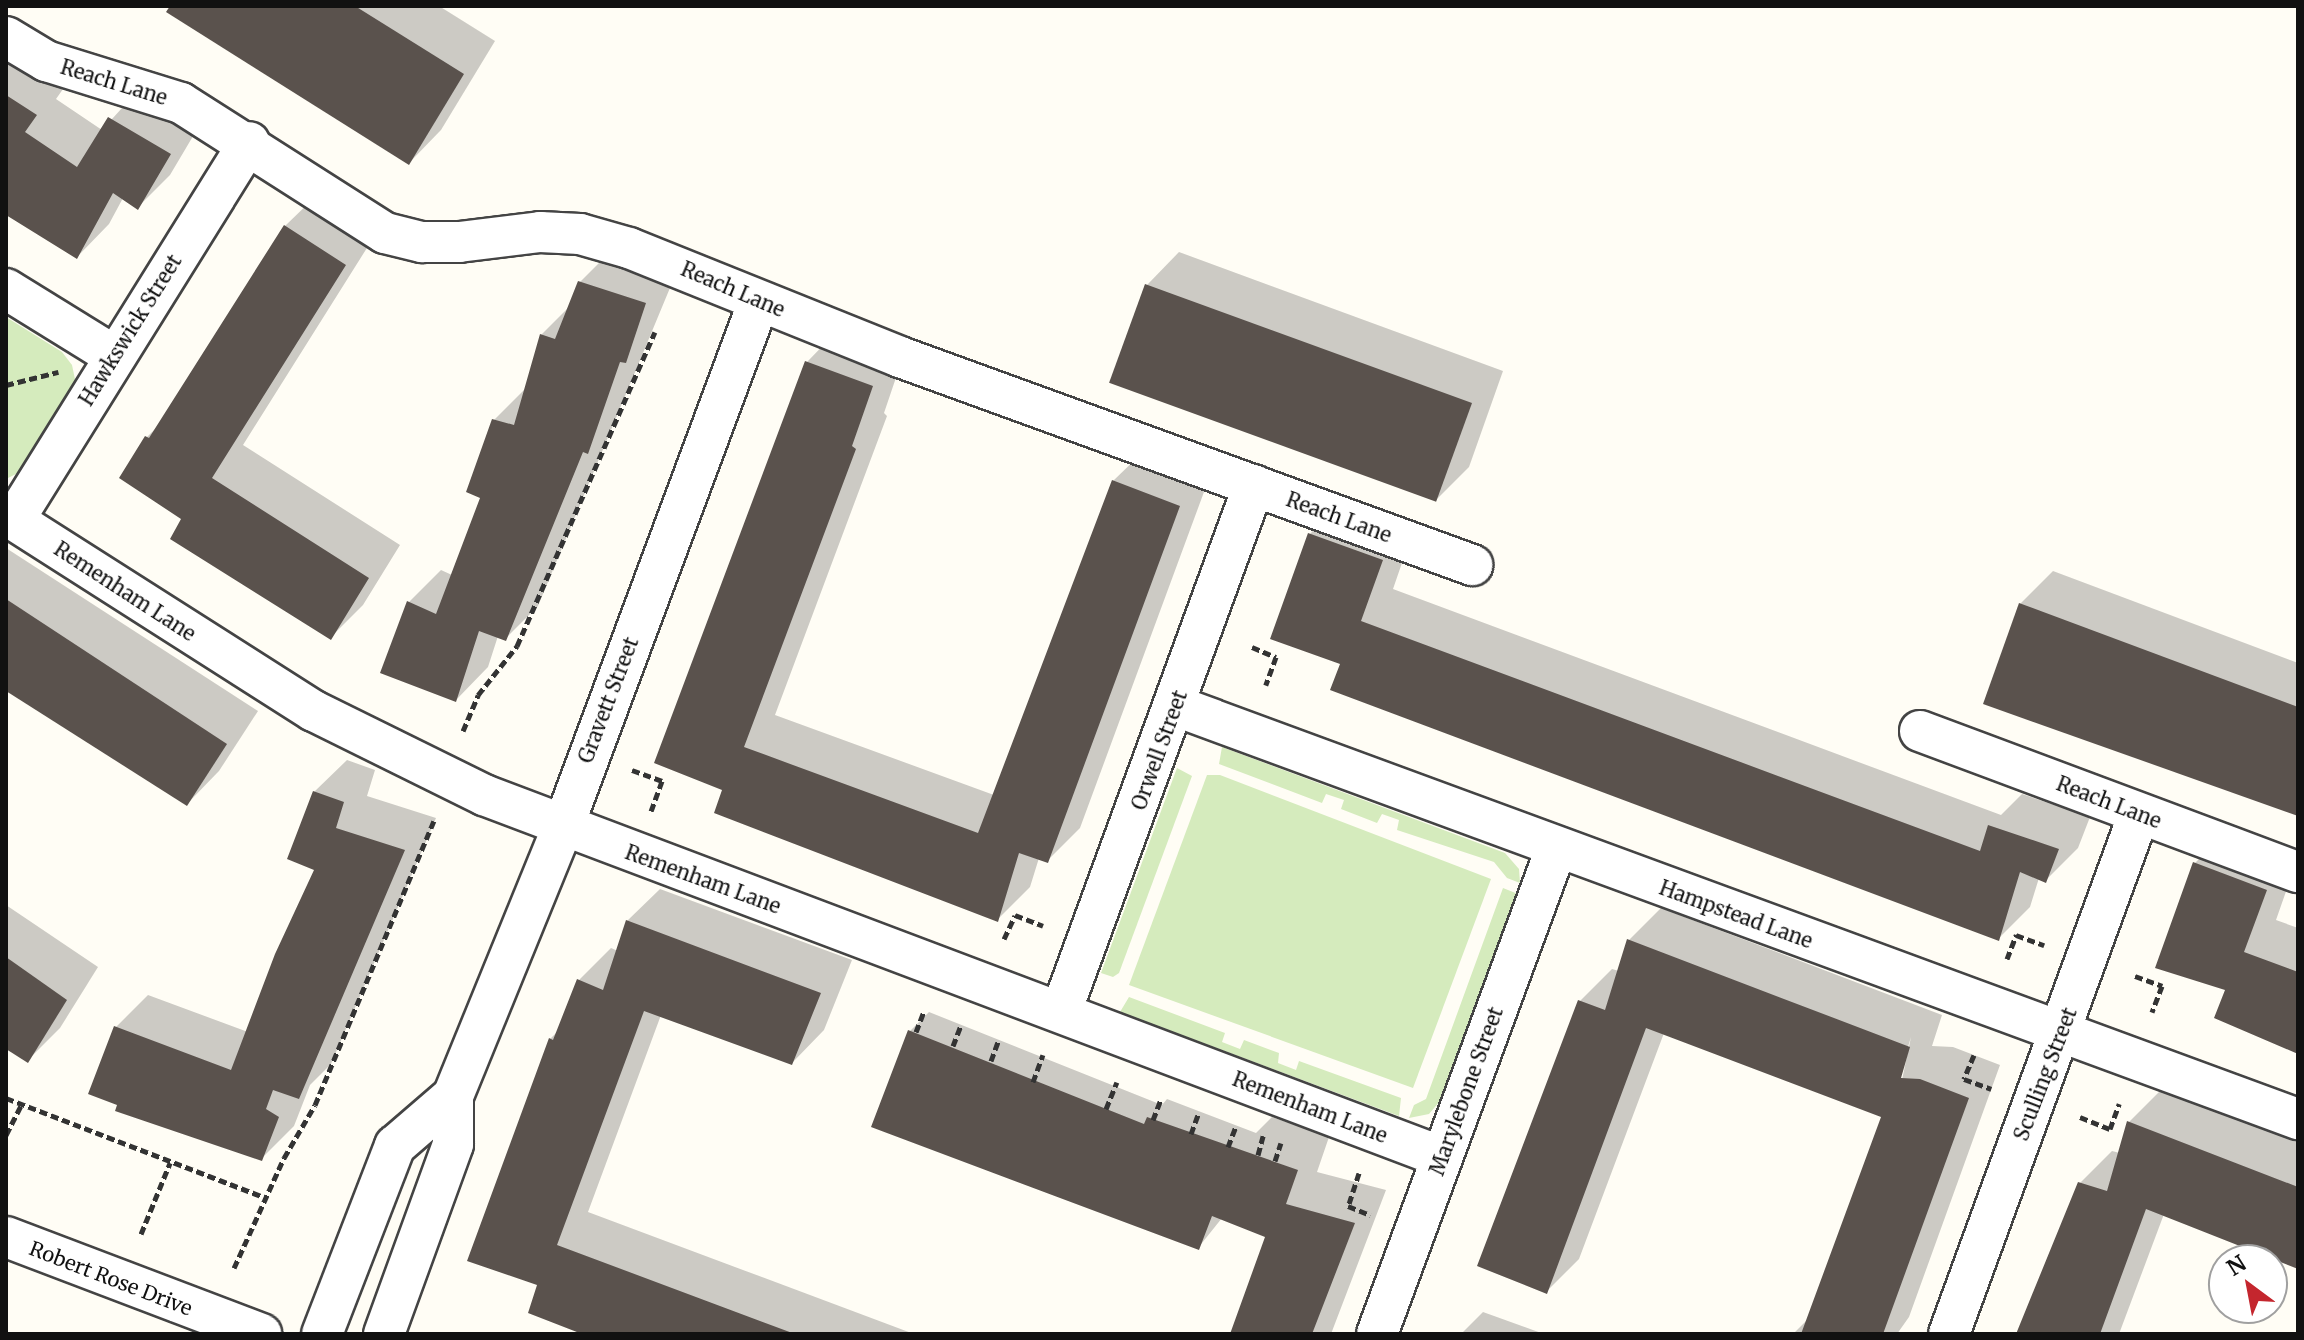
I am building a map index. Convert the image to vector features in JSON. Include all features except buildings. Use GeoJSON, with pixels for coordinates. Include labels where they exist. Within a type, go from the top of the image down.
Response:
{"type":"FeatureCollection","features":[{"type":"Feature","properties":{"kind":"street","name":"Reach Lane"},"geometry":{"type":"LineString","coordinates":[[6,37],[46,61],[181,103],[249,142],[385,233],[422,242],[540,232],[580,234],[629,248],[759,301],[1472,565]]}},
{"type":"Feature","properties":{"kind":"street","name":"Hawkswick Street"},"geometry":{"type":"LineString","coordinates":[[10,517],[249,142]]}},
{"type":"Feature","properties":{"kind":"street"},"geometry":{"type":"LineString","coordinates":[[6,289],[113,355]]}},
{"type":"Feature","properties":{"kind":"street","name":"Gravett Street"},"geometry":{"type":"LineString","coordinates":[[384,1334],[453,1144],[453,1096],[563,827],[759,301]]}},
{"type":"Feature","properties":{"kind":"street","name":"Orwell Street"},"geometry":{"type":"LineString","coordinates":[[1061,1012],[1176,706],[1254,485]]}},
{"type":"Feature","properties":{"kind":"street","name":"Remenham Lane"},"geometry":{"type":"LineString","coordinates":[[10,517],[314,711],[484,795],[1442,1157]]}},
{"type":"Feature","properties":{"kind":"street","name":"Hampstead Lane"},"geometry":{"type":"LineString","coordinates":[[1176,706],[1556,849],[2062,1030],[2298,1119]]}},
{"type":"Feature","properties":{"kind":"street","name":"Reach Lane"},"geometry":{"type":"LineString","coordinates":[[1920,731],[2298,872]]}},
{"type":"Feature","properties":{"kind":"street","name":"Sculling Street"},"geometry":{"type":"LineString","coordinates":[[1949,1334],[2139,814]]}},
{"type":"Feature","properties":{"kind":"street","name":"Marylebone Street"},"geometry":{"type":"LineString","coordinates":[[1377,1334],[1556,849]]}},
{"type":"Feature","properties":{"kind":"street","name":"Gravett Street"},"geometry":{"type":"LineString","coordinates":[[322,1334],[395,1146],[453,1096]]}},
{"type":"Feature","properties":{"kind":"street","name":"Robert Rose Drive"},"geometry":{"type":"LineString","coordinates":[[6,1237],[261,1334]]}},
{"type":"Feature","properties":{"kind":"path"},"geometry":{"type":"LineString","coordinates":[[463,731],[478,695],[517,646],[655,332]]}},
{"type":"Feature","properties":{"kind":"path"},"geometry":{"type":"LineString","coordinates":[[6,385],[59,371]]}},
{"type":"Feature","properties":{"kind":"path"},"geometry":{"type":"LineString","coordinates":[[1252,647],[1276,657],[1266,685]]}},
{"type":"Feature","properties":{"kind":"path"},"geometry":{"type":"LineString","coordinates":[[632,770],[662,781],[651,811]]}},
{"type":"Feature","properties":{"kind":"path"},"geometry":{"type":"LineString","coordinates":[[234,1268],[266,1198],[315,1105],[434,821]]}},
{"type":"Feature","properties":{"kind":"path"},"geometry":{"type":"LineString","coordinates":[[1004,939],[1015,915],[1043,926]]}},
{"type":"Feature","properties":{"kind":"path"},"geometry":{"type":"LineString","coordinates":[[2007,959],[2016,935],[2044,945]]}},
{"type":"Feature","properties":{"kind":"path"},"geometry":{"type":"LineString","coordinates":[[2135,976],[2162,986],[2152,1012]]}},
{"type":"Feature","properties":{"kind":"path"},"geometry":{"type":"LineString","coordinates":[[916,1032],[924,1011]]}},
{"type":"Feature","properties":{"kind":"path"},"geometry":{"type":"LineString","coordinates":[[953,1046],[961,1025]]}},
{"type":"Feature","properties":{"kind":"path"},"geometry":{"type":"LineString","coordinates":[[991,1061],[999,1039]]}},
{"type":"Feature","properties":{"kind":"path"},"geometry":{"type":"LineString","coordinates":[[1033,1082],[1043,1055]]}},
{"type":"Feature","properties":{"kind":"path"},"geometry":{"type":"LineString","coordinates":[[1974,1055],[1964,1079],[1991,1089]]}},
{"type":"Feature","properties":{"kind":"path"},"geometry":{"type":"LineString","coordinates":[[1106,1109],[1117,1082]]}},
{"type":"Feature","properties":{"kind":"path"},"geometry":{"type":"LineString","coordinates":[[6,1098],[266,1198]]}},
{"type":"Feature","properties":{"kind":"path"},"geometry":{"type":"LineString","coordinates":[[1153,1120],[1161,1099]]}},
{"type":"Feature","properties":{"kind":"path"},"geometry":{"type":"LineString","coordinates":[[2080,1117],[2110,1129],[2119,1104]]}},
{"type":"Feature","properties":{"kind":"path"},"geometry":{"type":"LineString","coordinates":[[6,1135],[21,1106]]}},
{"type":"Feature","properties":{"kind":"path"},"geometry":{"type":"LineString","coordinates":[[1191,1134],[1199,1112]]}},
{"type":"Feature","properties":{"kind":"path"},"geometry":{"type":"LineString","coordinates":[[1228,1147],[1236,1126]]}},
{"type":"Feature","properties":{"kind":"path"},"geometry":{"type":"LineString","coordinates":[[1258,1155],[1263,1136]]}},
{"type":"Feature","properties":{"kind":"path"},"geometry":{"type":"LineString","coordinates":[[1275,1161],[1281,1143]]}},
{"type":"Feature","properties":{"kind":"path"},"geometry":{"type":"LineString","coordinates":[[141,1234],[170,1163]]}},
{"type":"Feature","properties":{"kind":"path"},"geometry":{"type":"LineString","coordinates":[[1359,1173],[1348,1206],[1370,1215]]}},
{"type":"Feature","properties":{"kind":"green space"},"geometry":{"type":"Polygon","coordinates":[[[6,317],[62,352],[72,365],[76,384],[18,473],[6,479],[6,317]]]}},
{"type":"Feature","properties":{"kind":"green space"},"geometry":{"type":"Polygon","coordinates":[[[1222,747],[1505,853],[1519,869],[1520,883],[1507,878],[1494,862],[1397,830],[1399,820],[1382,814],[1377,823],[1341,809],[1344,800],[1326,794],[1322,803],[1219,764],[1222,747]]]}},
{"type":"Feature","properties":{"kind":"green space"},"geometry":{"type":"Polygon","coordinates":[[[1177,768],[1192,776],[1119,973],[1113,977],[1101,973],[1177,768]]]}},
{"type":"Feature","properties":{"kind":"green space"},"geometry":{"type":"Polygon","coordinates":[[[1207,775],[1220,775],[1491,879],[1413,1088],[1129,985],[1207,775]]]}},
{"type":"Feature","properties":{"kind":"green space"},"geometry":{"type":"Polygon","coordinates":[[[1503,888],[1518,894],[1440,1101],[1429,1114],[1409,1118],[1414,1105],[1426,1099],[1503,888]]]}},
{"type":"Feature","properties":{"kind":"green space"},"geometry":{"type":"Polygon","coordinates":[[[1129,997],[1225,1033],[1222,1042],[1240,1049],[1244,1040],[1279,1053],[1278,1063],[1296,1070],[1299,1061],[1401,1098],[1399,1116],[1120,1012],[1129,997]]]}}]}
